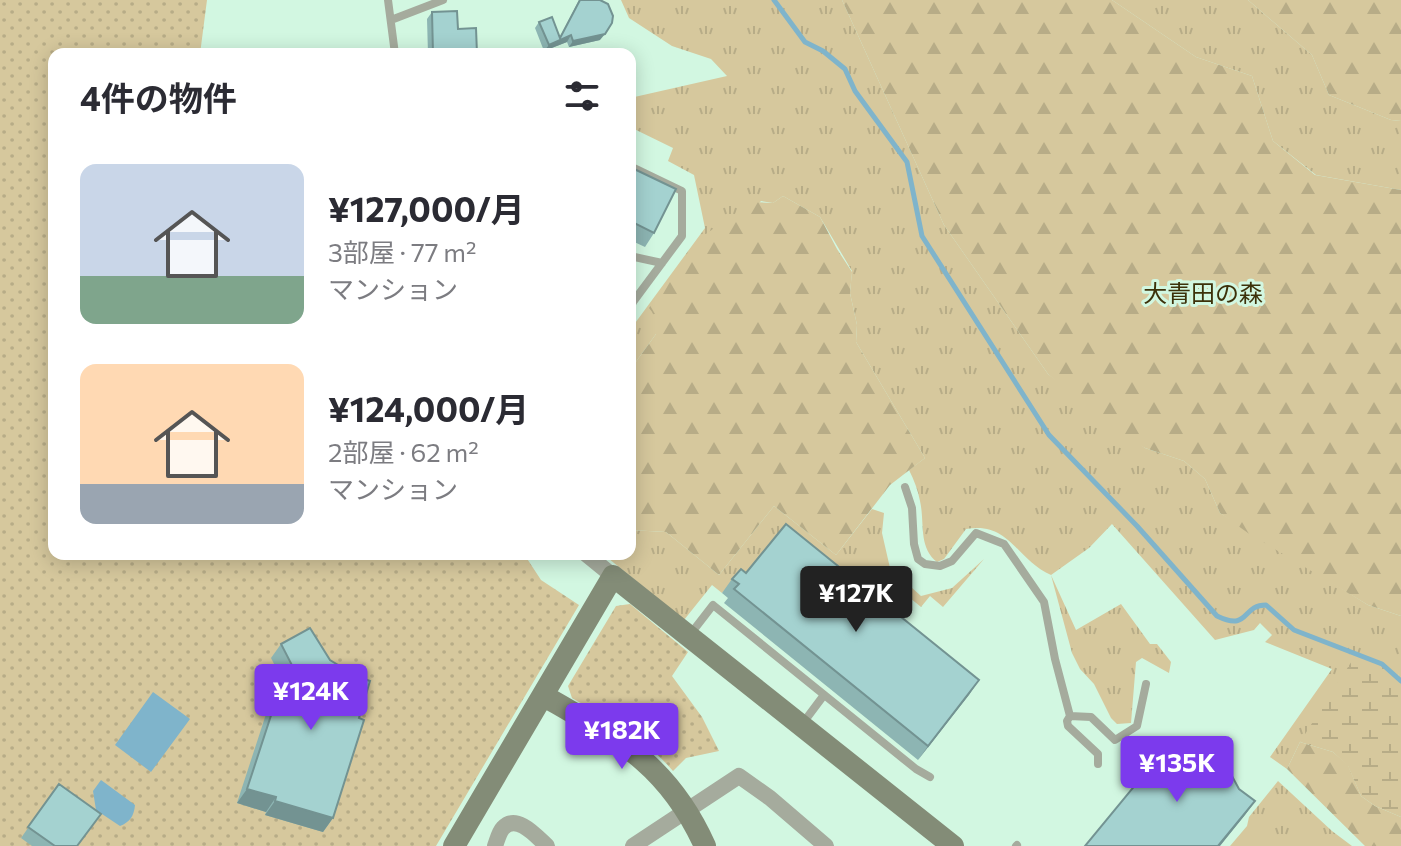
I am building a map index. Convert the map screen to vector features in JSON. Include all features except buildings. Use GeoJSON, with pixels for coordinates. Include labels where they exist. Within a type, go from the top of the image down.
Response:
{"type":"FeatureCollection","features":[{"type":"Feature","properties":{"kind":"street"},"geometry":{"type":"LineString","coordinates":[[593,560],[953,846]]}},
{"type":"Feature","properties":{"kind":"street"},"geometry":{"type":"LineString","coordinates":[[454,846],[613,576]]}},
{"type":"Feature","properties":{"kind":"street"},"geometry":{"type":"LineString","coordinates":[[544,696],[646,760],[687,809],[705,846]]}},
{"type":"Feature","properties":{"kind":"street"},"geometry":{"type":"LineString","coordinates":[[633,846],[739,776],[826,846]]}},
{"type":"Feature","properties":{"kind":"street"},"geometry":{"type":"LineString","coordinates":[[495,846],[502,828],[511,823],[522,825],[547,846]]}},
{"type":"Feature","properties":{"kind":"lane"},"geometry":{"type":"LineString","coordinates":[[388,0],[394,48]]}},
{"type":"Feature","properties":{"kind":"lane"},"geometry":{"type":"LineString","coordinates":[[391,20],[443,0]]}},
{"type":"Feature","properties":{"kind":"lane"},"geometry":{"type":"LineString","coordinates":[[636,169],[682,191],[682,236],[636,301]]}},
{"type":"Feature","properties":{"kind":"lane"},"geometry":{"type":"LineString","coordinates":[[636,257],[662,263]]}},
{"type":"Feature","properties":{"kind":"lane"},"geometry":{"type":"LineString","coordinates":[[905,487],[912,508],[914,544],[918,559],[925,564],[940,566],[952,561],[976,533],[1004,544],[1044,602],[1070,716],[1068,726],[1098,754],[1098,764]]}},
{"type":"Feature","properties":{"kind":"lane"},"geometry":{"type":"LineString","coordinates":[[689,636],[713,605],[916,769],[930,777]]}},
{"type":"Feature","properties":{"kind":"lane"},"geometry":{"type":"LineString","coordinates":[[1070,716],[1091,717],[1115,740],[1137,726],[1146,684]]}},
{"type":"Feature","properties":{"kind":"lane"},"geometry":{"type":"LineString","coordinates":[[801,725],[824,695]]}},
{"type":"Feature","properties":{"kind":"green space"},"geometry":{"type":"Polygon","coordinates":[[[0,0],[207,0],[201,48],[48,48],[48,560],[528,560],[541,580],[579,605],[436,846],[0,846],[0,0]]]}},
{"type":"Feature","properties":{"kind":"green space"},"geometry":{"type":"Polygon","coordinates":[[[621,0],[842,0],[944,225],[1048,374],[1145,448],[1184,461],[1205,479],[1220,513],[1368,605],[1401,616],[1401,683],[1398,674],[1300,742],[1287,769],[1270,757],[1332,669],[1265,642],[1272,635],[1260,623],[1254,630],[1215,640],[1112,524],[1089,548],[1051,575],[1003,536],[981,528],[966,529],[944,559],[937,562],[927,549],[919,497],[909,470],[925,458],[856,342],[857,325],[850,293],[852,271],[820,217],[783,196],[773,203],[761,201],[656,317],[656,334],[636,362],[636,322],[705,228],[694,175],[668,161],[673,148],[636,130],[636,97],[727,76],[711,59],[672,46],[629,18],[621,0]]]}},
{"type":"Feature","properties":{"kind":"green space","name":"大青田の森"},"geometry":{"type":"Polygon","coordinates":[[[842,0],[1112,0],[1196,57],[1252,76],[1273,141],[1315,175],[1401,190],[1401,616],[1368,605],[1248,533],[1220,513],[1205,479],[1184,461],[1145,448],[1106,426],[1048,374],[944,225],[842,0]]]}},
{"type":"Feature","properties":{"kind":"green space"},"geometry":{"type":"Polygon","coordinates":[[[1112,0],[1248,0],[1312,55],[1329,95],[1391,120],[1401,121],[1401,190],[1316,175],[1273,141],[1252,76],[1196,57],[1112,0]]]}},
{"type":"Feature","properties":{"kind":"green space"},"geometry":{"type":"Polygon","coordinates":[[[1248,0],[1401,0],[1401,121],[1391,120],[1329,95],[1312,55],[1248,0]]]}},
{"type":"Feature","properties":{"kind":"green space"},"geometry":{"type":"Polygon","coordinates":[[[783,196],[820,217],[852,272],[850,293],[857,325],[856,342],[925,458],[890,485],[836,555],[774,506],[719,575],[666,532],[636,530],[636,362],[656,334],[656,317],[649,308],[703,236],[752,202],[773,203],[783,196]]]}},
{"type":"Feature","properties":{"kind":"green space"},"geometry":{"type":"Polygon","coordinates":[[[774,506],[836,555],[872,509],[884,513],[882,533],[890,568],[921,596],[952,588],[984,559],[943,607],[930,596],[921,607],[883,576],[869,592],[736,587],[731,583],[722,593],[712,585],[684,620],[610,560],[636,560],[636,530],[666,532],[719,575],[774,506]]]}},
{"type":"Feature","properties":{"kind":"green space"},"geometry":{"type":"Polygon","coordinates":[[[1051,575],[1076,630],[1121,604],[1150,644],[1157,644],[1171,662],[1169,673],[1142,658],[1136,662],[1131,723],[1117,724],[1111,718],[1094,684],[1080,669],[1072,653],[1051,575]]]}},
{"type":"Feature","properties":{"kind":"green space"},"geometry":{"type":"Polygon","coordinates":[[[630,604],[688,652],[672,676],[702,717],[719,751],[686,758],[673,771],[638,739],[572,698],[568,686],[616,606],[630,604]]]}},
{"type":"Feature","properties":{"kind":"green space"},"geometry":{"type":"Polygon","coordinates":[[[1357,653],[1398,674],[1401,683],[1401,817],[1361,796],[1348,766],[1333,752],[1300,742],[1357,653]]]}},
{"type":"Feature","properties":{"kind":"green space"},"geometry":{"type":"Polygon","coordinates":[[[1300,742],[1333,752],[1348,765],[1361,796],[1401,817],[1401,846],[1365,846],[1287,769],[1300,742]]]}},
{"type":"Feature","properties":{"kind":"green space"},"geometry":{"type":"Polygon","coordinates":[[[1278,781],[1332,831],[1352,846],[1230,846],[1278,781]]]}},
{"type":"Feature","properties":{"kind":"water"},"geometry":{"type":"Polygon","coordinates":[[[153,692],[190,719],[151,772],[115,745],[153,692]]]}},
{"type":"Feature","properties":{"kind":"water"},"geometry":{"type":"Polygon","coordinates":[[[101,780],[135,805],[131,818],[120,826],[96,810],[93,791],[101,780]]]}},
{"type":"Feature","properties":{"kind":"waterway"},"geometry":{"type":"LineString","coordinates":[[774,0],[805,42],[823,51],[845,69],[855,91],[907,162],[922,236],[1049,435],[1137,526],[1217,616],[1240,620],[1252,609],[1266,605],[1294,630],[1382,664],[1401,681]]}}]}
